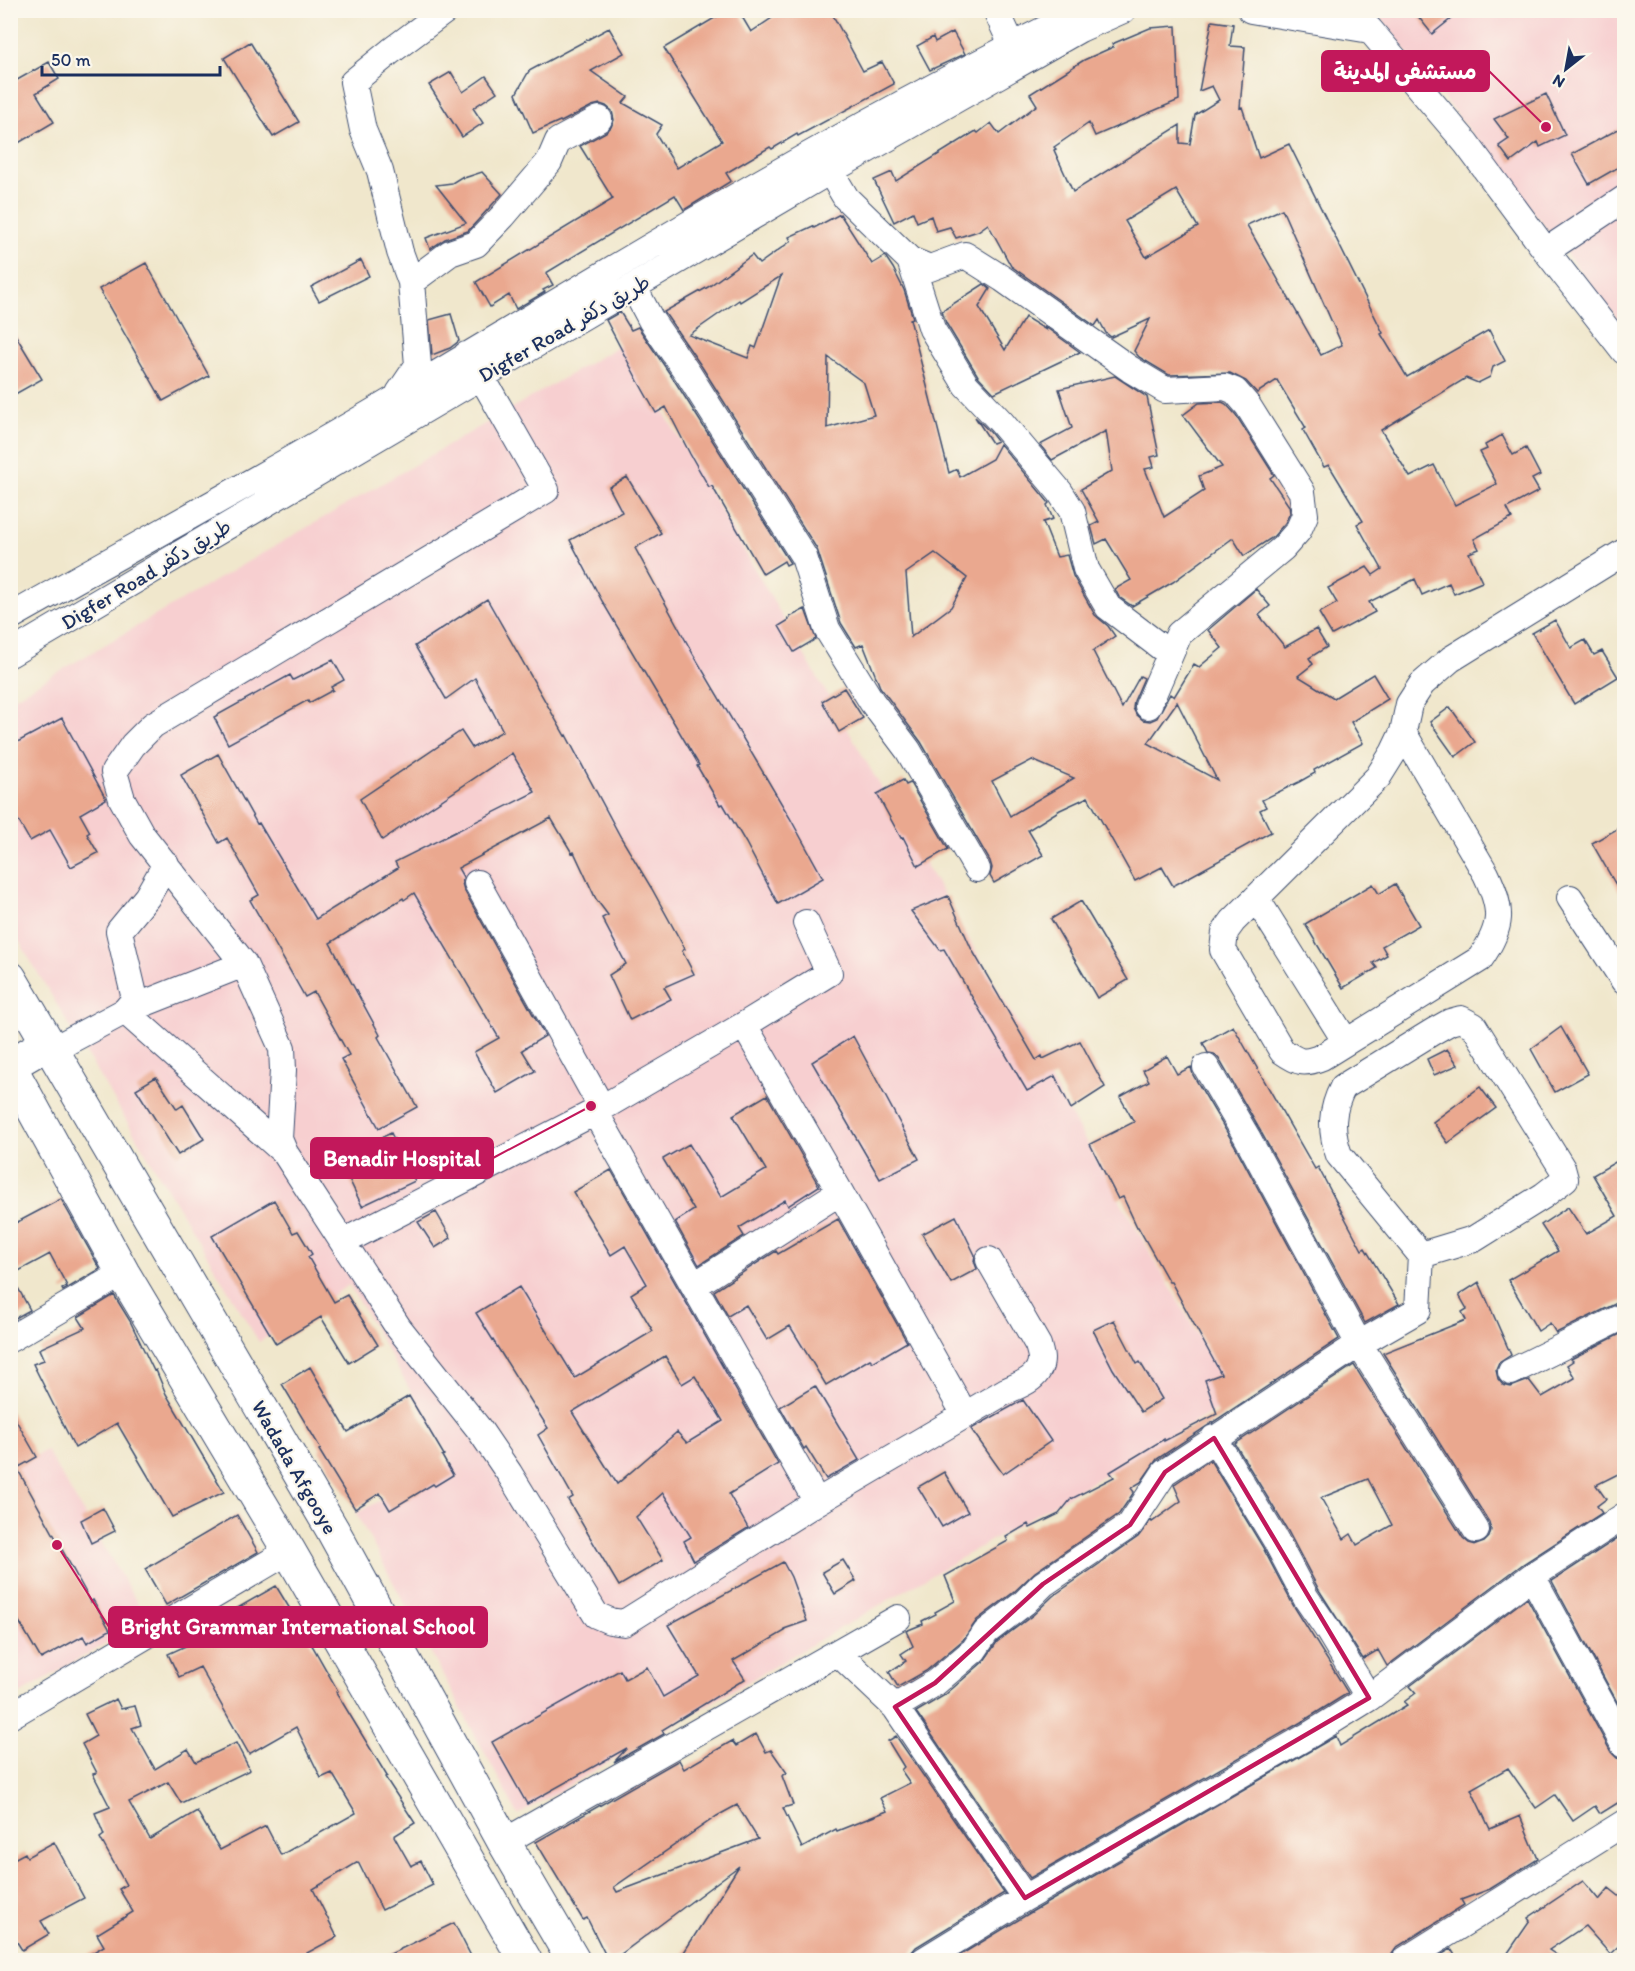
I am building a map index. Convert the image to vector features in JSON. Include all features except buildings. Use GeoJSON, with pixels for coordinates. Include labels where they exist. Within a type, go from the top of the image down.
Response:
{"type":"FeatureCollection","features":[{"type":"Feature","properties":{"kind":"main road","name":"Wadada Afgooye"},"geometry":{"type":"LineString","coordinates":[[10,978],[332,1529],[504,1842],[573,1960]]}},
{"type":"Feature","properties":{"kind":"main road"},"geometry":{"type":"LineString","coordinates":[[50,1046],[10,1066],[123,1273],[288,1551],[525,1960]]}},
{"type":"Feature","properties":{"kind":"street"},"geometry":{"type":"LineString","coordinates":[[396,398],[418,364],[411,282],[400,252],[380,171],[363,130],[353,82],[446,10]]}},
{"type":"Feature","properties":{"kind":"street"},"geometry":{"type":"LineString","coordinates":[[996,10],[1012,45]]}},
{"type":"Feature","properties":{"kind":"street","name":"Digfer Road طريق دكفر"},"geometry":{"type":"LineString","coordinates":[[10,617],[396,398],[600,275],[814,151],[1081,10]]}},
{"type":"Feature","properties":{"kind":"street","name":"Digfer Road طريق دكفر"},"geometry":{"type":"LineString","coordinates":[[10,654],[830,171],[1080,29],[1123,10]]}},
{"type":"Feature","properties":{"kind":"street"},"geometry":{"type":"LineString","coordinates":[[1251,10],[1370,30]]}},
{"type":"Feature","properties":{"kind":"street"},"geometry":{"type":"LineString","coordinates":[[1350,10],[1370,30],[1466,142],[1546,251],[1624,351]]}},
{"type":"Feature","properties":{"kind":"street"},"geometry":{"type":"LineString","coordinates":[[411,282],[450,253],[476,244],[549,162],[558,141],[599,119]]}},
{"type":"Feature","properties":{"kind":"street"},"geometry":{"type":"LineString","coordinates":[[830,171],[846,198],[910,260],[930,268],[965,255],[1003,279],[1130,369],[1165,390],[1225,387],[1235,391],[1248,406],[1302,492],[1305,515],[1298,531],[1283,548],[1179,634],[1148,706]]}},
{"type":"Feature","properties":{"kind":"street"},"geometry":{"type":"LineString","coordinates":[[1546,251],[1624,199]]}},
{"type":"Feature","properties":{"kind":"street"},"geometry":{"type":"LineString","coordinates":[[910,260],[932,329],[966,385],[1045,474],[1072,511],[1086,569],[1108,607],[1170,654]]}},
{"type":"Feature","properties":{"kind":"street"},"geometry":{"type":"LineString","coordinates":[[634,288],[651,320],[689,375],[804,557],[827,629],[872,702],[908,750],[977,869]]}},
{"type":"Feature","properties":{"kind":"street"},"geometry":{"type":"LineString","coordinates":[[466,356],[481,376],[546,490],[153,724],[133,745],[114,772],[122,799],[142,835],[244,964],[282,1048],[279,1139],[285,1153],[398,1327],[485,1437],[596,1615],[610,1621],[624,1623],[817,1502],[1006,1391],[1027,1382],[1037,1372],[1041,1361],[1038,1345],[989,1260]]}},
{"type":"Feature","properties":{"kind":"street"},"geometry":{"type":"LineString","coordinates":[[1403,732],[1486,874],[1497,897],[1499,921],[1492,942],[1480,960],[1346,1042],[1309,1062],[1296,1060],[1282,1051],[1223,950],[1225,932],[1233,921],[1378,777],[1403,732],[1409,704],[1422,684],[1451,659],[1624,552]]}},
{"type":"Feature","properties":{"kind":"street"},"geometry":{"type":"LineString","coordinates":[[125,1011],[135,999],[119,931],[147,897],[166,864]]}},
{"type":"Feature","properties":{"kind":"street"},"geometry":{"type":"LineString","coordinates":[[477,883],[598,1110],[817,1502]]}},
{"type":"Feature","properties":{"kind":"street"},"geometry":{"type":"LineString","coordinates":[[1256,898],[1346,1042]]}},
{"type":"Feature","properties":{"kind":"street"},"geometry":{"type":"LineString","coordinates":[[1570,898],[1624,981]]}},
{"type":"Feature","properties":{"kind":"street"},"geometry":{"type":"LineString","coordinates":[[344,1242],[598,1110],[829,973],[806,923]]}},
{"type":"Feature","properties":{"kind":"street"},"geometry":{"type":"LineString","coordinates":[[50,1046],[125,1011],[244,964]]}},
{"type":"Feature","properties":{"kind":"street"},"geometry":{"type":"LineString","coordinates":[[125,1011],[285,1153]]}},
{"type":"Feature","properties":{"kind":"street"},"geometry":{"type":"LineString","coordinates":[[895,1707],[935,1683],[974,1650],[986,1632],[1024,1603],[1043,1584],[1130,1525],[1166,1472],[1214,1438],[1359,1344],[1418,1310],[1421,1255],[1339,1155],[1333,1136],[1335,1103],[1343,1087],[1434,1031],[1461,1019],[1474,1026],[1562,1168],[1565,1179],[1543,1196],[1474,1239],[1421,1255]]}},
{"type":"Feature","properties":{"kind":"street"},"geometry":{"type":"LineString","coordinates":[[744,1025],[965,1415]]}},
{"type":"Feature","properties":{"kind":"street"},"geometry":{"type":"LineString","coordinates":[[1206,1067],[1359,1344],[1476,1530]]}},
{"type":"Feature","properties":{"kind":"street"},"geometry":{"type":"LineString","coordinates":[[695,1285],[840,1192]]}},
{"type":"Feature","properties":{"kind":"street"},"geometry":{"type":"LineString","coordinates":[[10,1339],[123,1273]]}},
{"type":"Feature","properties":{"kind":"street"},"geometry":{"type":"LineString","coordinates":[[1511,1372],[1624,1316]]}},
{"type":"Feature","properties":{"kind":"street"},"geometry":{"type":"LineString","coordinates":[[1214,1438],[1275,1539],[1306,1598],[1326,1626],[1369,1698]]}},
{"type":"Feature","properties":{"kind":"street"},"geometry":{"type":"LineString","coordinates":[[924,1960],[1025,1898],[1311,1734],[1369,1698],[1532,1576],[1624,1516]]}},
{"type":"Feature","properties":{"kind":"street"},"geometry":{"type":"LineString","coordinates":[[10,1716],[288,1551]]}},
{"type":"Feature","properties":{"kind":"street"},"geometry":{"type":"LineString","coordinates":[[1532,1576],[1624,1745]]}},
{"type":"Feature","properties":{"kind":"street"},"geometry":{"type":"LineString","coordinates":[[504,1842],[898,1618]]}},
{"type":"Feature","properties":{"kind":"street"},"geometry":{"type":"LineString","coordinates":[[838,1653],[895,1707],[1025,1898]]}},
{"type":"Feature","properties":{"kind":"street"},"geometry":{"type":"LineString","coordinates":[[1405,1960],[1624,1823]]}},
{"type":"Feature","properties":{"kind":"highlighted area"},"geometry":{"type":"Polygon","coordinates":[[[1214,1438],[1369,1698],[1025,1898],[895,1707],[935,1683],[1043,1584],[1130,1525],[1165,1472],[1214,1438]]]}},
{"type":"Feature","properties":{"kind":"shaded area"},"geometry":{"type":"Polygon","coordinates":[[[1375,11],[1624,11],[1624,327],[1558,243],[1375,11]]]}},
{"type":"Feature","properties":{"kind":"shaded area"},"geometry":{"type":"Polygon","coordinates":[[[624,343],[1235,1399],[518,1815],[356,1513],[452,1462],[349,1285],[259,1342],[11,928],[10,700],[624,343]]]}},
{"type":"Feature","properties":{"kind":"shaded area"},"geometry":{"type":"Polygon","coordinates":[[[46,1450],[147,1619],[11,1699],[10,1472],[46,1450]]]}},
{"type":"Feature","properties":{"kind":"place","name":"مستشفى المدينة"},"geometry":{"type":"Point","coordinates":[1546,127]}},
{"type":"Feature","properties":{"kind":"place","name":"Benadir Hospital"},"geometry":{"type":"Point","coordinates":[591,1106]}},
{"type":"Feature","properties":{"kind":"place","name":"Bright Grammar International School"},"geometry":{"type":"Point","coordinates":[57,1545]}}]}
